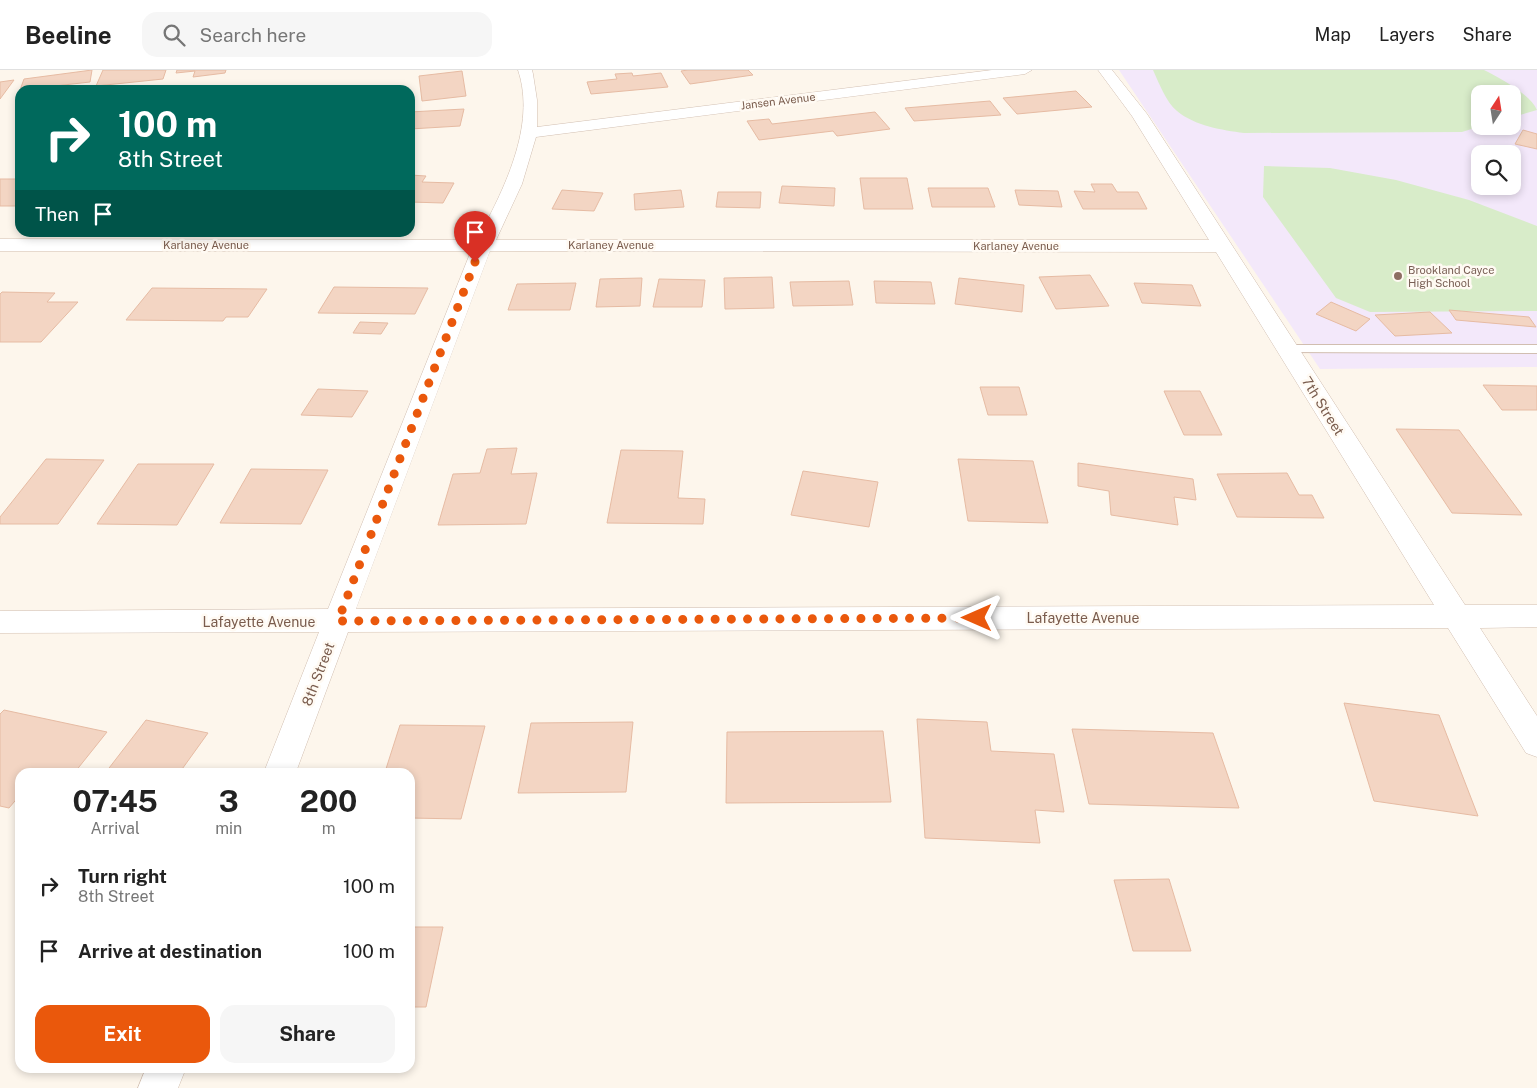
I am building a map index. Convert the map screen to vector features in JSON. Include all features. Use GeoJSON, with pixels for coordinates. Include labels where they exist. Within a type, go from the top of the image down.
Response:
{"type":"FeatureCollection","features":[{"type":"Feature","properties":{"kind":"street","name":"8th Street"},"geometry":{"type":"LineString","coordinates":[[282,768],[475,262],[493,230],[526,153],[532,119],[528,78],[525,70]]}},
{"type":"Feature","properties":{"kind":"street","name":"Jansen Avenue"},"geometry":{"type":"LineString","coordinates":[[530,132],[1025,70]]}},
{"type":"Feature","properties":{"kind":"street","name":"7th Street"},"geometry":{"type":"LineString","coordinates":[[1105,70],[1139,114],[1537,743]]}},
{"type":"Feature","properties":{"kind":"street","name":"Karlaney Avenue"},"geometry":{"type":"LineString","coordinates":[[0,245],[1221,246]]}},
{"type":"Feature","properties":{"kind":"street","name":"Lafayette Avenue"},"geometry":{"type":"LineString","coordinates":[[0,622],[1537,616]]}},
{"type":"Feature","properties":{"kind":"street"},"geometry":{"type":"LineString","coordinates":[[158,1088],[164,1073]]}},
{"type":"Feature","properties":{"kind":"lane"},"geometry":{"type":"LineString","coordinates":[[1287,349],[1537,349]]}},
{"type":"Feature","properties":{"kind":"shaded area","name":"Brookland Cayce High School"},"geometry":{"type":"Polygon","coordinates":[[[1119,70],[1537,70],[1537,367],[1320,369],[1119,70]]]}},
{"type":"Feature","properties":{"kind":"green space"},"geometry":{"type":"Polygon","coordinates":[[[1153,70],[1484,70],[1510,85],[1471,85],[1471,129],[1462,132],[1244,133],[1200,124],[1184,116],[1169,103],[1153,70]]]}},
{"type":"Feature","properties":{"kind":"green space"},"geometry":{"type":"Polygon","coordinates":[[[1521,92],[1528,98],[1537,110],[1521,115],[1521,92]]]}},
{"type":"Feature","properties":{"kind":"green space"},"geometry":{"type":"Polygon","coordinates":[[[1264,166],[1330,168],[1396,180],[1469,200],[1537,226],[1537,311],[1370,312],[1336,298],[1263,197],[1264,166]]]}},
{"type":"Feature","properties":{"kind":"building"},"geometry":{"type":"Polygon","coordinates":[[[92,70],[90,82],[64,85],[22,85],[24,79],[92,70]]]}},
{"type":"Feature","properties":{"kind":"building"},"geometry":{"type":"Polygon","coordinates":[[[103,70],[166,70],[163,79],[96,85],[103,70]]]}},
{"type":"Feature","properties":{"kind":"building"},"geometry":{"type":"Polygon","coordinates":[[[177,70],[226,70],[225,73],[193,77],[195,71],[176,73],[177,70]]]}},
{"type":"Feature","properties":{"kind":"building"},"geometry":{"type":"Polygon","coordinates":[[[748,70],[753,75],[690,84],[681,71],[748,70]]]}},
{"type":"Feature","properties":{"kind":"building"},"geometry":{"type":"Polygon","coordinates":[[[462,71],[466,96],[422,101],[419,76],[462,71]]]}},
{"type":"Feature","properties":{"kind":"building"},"geometry":{"type":"Polygon","coordinates":[[[632,73],[633,76],[661,73],[668,87],[591,94],[587,82],[617,79],[615,74],[632,73]]]}},
{"type":"Feature","properties":{"kind":"building"},"geometry":{"type":"Polygon","coordinates":[[[14,80],[0,99],[0,82],[14,80]]]}},
{"type":"Feature","properties":{"kind":"building"},"geometry":{"type":"Polygon","coordinates":[[[1076,91],[1092,107],[1017,114],[1003,98],[1076,91]]]}},
{"type":"Feature","properties":{"kind":"building"},"geometry":{"type":"Polygon","coordinates":[[[990,101],[1001,115],[914,121],[905,108],[990,101]]]}},
{"type":"Feature","properties":{"kind":"building"},"geometry":{"type":"Polygon","coordinates":[[[464,109],[460,126],[415,129],[415,112],[464,109]]]}},
{"type":"Feature","properties":{"kind":"building"},"geometry":{"type":"Polygon","coordinates":[[[875,112],[890,129],[837,136],[833,131],[759,140],[747,121],[769,119],[772,124],[875,112]]]}},
{"type":"Feature","properties":{"kind":"building"},"geometry":{"type":"Polygon","coordinates":[[[1523,130],[1537,134],[1537,149],[1515,144],[1523,130]]]}},
{"type":"Feature","properties":{"kind":"building"},"geometry":{"type":"Polygon","coordinates":[[[415,175],[426,176],[422,182],[454,183],[443,203],[415,202],[415,175]]]}},
{"type":"Feature","properties":{"kind":"building"},"geometry":{"type":"Polygon","coordinates":[[[860,178],[907,178],[913,209],[864,209],[860,178]]]}},
{"type":"Feature","properties":{"kind":"building"},"geometry":{"type":"Polygon","coordinates":[[[0,179],[15,179],[15,206],[0,206],[0,179]]]}},
{"type":"Feature","properties":{"kind":"building"},"geometry":{"type":"Polygon","coordinates":[[[1091,184],[1112,184],[1117,192],[1138,192],[1147,209],[1083,209],[1074,191],[1095,192],[1091,184]]]}},
{"type":"Feature","properties":{"kind":"building"},"geometry":{"type":"Polygon","coordinates":[[[782,186],[835,188],[834,206],[779,203],[782,186]]]}},
{"type":"Feature","properties":{"kind":"building"},"geometry":{"type":"Polygon","coordinates":[[[928,188],[988,188],[995,207],[932,207],[928,188]]]}},
{"type":"Feature","properties":{"kind":"building"},"geometry":{"type":"Polygon","coordinates":[[[562,190],[603,193],[594,211],[552,209],[562,190]]]}},
{"type":"Feature","properties":{"kind":"building"},"geometry":{"type":"Polygon","coordinates":[[[681,190],[684,207],[635,210],[634,194],[681,190]]]}},
{"type":"Feature","properties":{"kind":"building"},"geometry":{"type":"Polygon","coordinates":[[[1015,190],[1058,191],[1062,207],[1019,205],[1015,190]]]}},
{"type":"Feature","properties":{"kind":"building"},"geometry":{"type":"Polygon","coordinates":[[[718,192],[761,192],[760,208],[716,207],[718,192]]]}},
{"type":"Feature","properties":{"kind":"building"},"geometry":{"type":"Polygon","coordinates":[[[1090,275],[1109,306],[1056,309],[1039,277],[1090,275]]]}},
{"type":"Feature","properties":{"kind":"building"},"geometry":{"type":"Polygon","coordinates":[[[772,277],[774,308],[725,309],[724,278],[772,277]]]}},
{"type":"Feature","properties":{"kind":"building"},"geometry":{"type":"Polygon","coordinates":[[[642,278],[640,306],[596,307],[600,279],[642,278]]]}},
{"type":"Feature","properties":{"kind":"building"},"geometry":{"type":"Polygon","coordinates":[[[959,278],[1024,285],[1022,312],[955,304],[959,278]]]}},
{"type":"Feature","properties":{"kind":"building"},"geometry":{"type":"Polygon","coordinates":[[[659,279],[705,280],[702,307],[653,307],[659,279]]]}},
{"type":"Feature","properties":{"kind":"building"},"geometry":{"type":"Polygon","coordinates":[[[849,281],[853,305],[793,306],[790,282],[849,281]]]}},
{"type":"Feature","properties":{"kind":"building"},"geometry":{"type":"Polygon","coordinates":[[[874,281],[931,282],[935,304],[876,303],[874,281]]]}},
{"type":"Feature","properties":{"kind":"building"},"geometry":{"type":"Polygon","coordinates":[[[576,283],[570,310],[508,310],[517,284],[576,283]]]}},
{"type":"Feature","properties":{"kind":"building"},"geometry":{"type":"Polygon","coordinates":[[[1134,283],[1192,285],[1201,306],[1142,303],[1134,283]]]}},
{"type":"Feature","properties":{"kind":"building"},"geometry":{"type":"Polygon","coordinates":[[[334,287],[428,288],[415,314],[318,313],[334,287]]]}},
{"type":"Feature","properties":{"kind":"building"},"geometry":{"type":"Polygon","coordinates":[[[152,288],[267,289],[248,317],[226,317],[223,321],[126,320],[152,288]]]}},
{"type":"Feature","properties":{"kind":"building"},"geometry":{"type":"Polygon","coordinates":[[[2,292],[55,293],[47,302],[78,302],[41,342],[0,342],[0,294],[2,292]]]}},
{"type":"Feature","properties":{"kind":"building"},"geometry":{"type":"Polygon","coordinates":[[[1331,302],[1370,319],[1356,331],[1316,314],[1331,302]]]}},
{"type":"Feature","properties":{"kind":"building"},"geometry":{"type":"Polygon","coordinates":[[[1449,310],[1529,317],[1536,327],[1456,320],[1449,310]]]}},
{"type":"Feature","properties":{"kind":"building"},"geometry":{"type":"Polygon","coordinates":[[[1430,312],[1452,333],[1395,336],[1375,315],[1430,312]]]}},
{"type":"Feature","properties":{"kind":"building"},"geometry":{"type":"Polygon","coordinates":[[[360,322],[388,323],[381,334],[353,333],[360,322]]]}},
{"type":"Feature","properties":{"kind":"building"},"geometry":{"type":"Polygon","coordinates":[[[1483,385],[1537,386],[1537,410],[1502,410],[1483,385]]]}},
{"type":"Feature","properties":{"kind":"building"},"geometry":{"type":"Polygon","coordinates":[[[980,387],[1019,387],[1027,415],[988,415],[980,387]]]}},
{"type":"Feature","properties":{"kind":"building"},"geometry":{"type":"Polygon","coordinates":[[[318,389],[368,391],[352,417],[301,415],[318,389]]]}},
{"type":"Feature","properties":{"kind":"building"},"geometry":{"type":"Polygon","coordinates":[[[1164,391],[1200,391],[1222,435],[1184,435],[1164,391]]]}},
{"type":"Feature","properties":{"kind":"building"},"geometry":{"type":"Polygon","coordinates":[[[1396,429],[1459,430],[1522,515],[1452,513],[1396,429]]]}},
{"type":"Feature","properties":{"kind":"building"},"geometry":{"type":"Polygon","coordinates":[[[517,448],[511,474],[537,473],[526,524],[438,525],[453,474],[480,473],[487,449],[517,448]]]}},
{"type":"Feature","properties":{"kind":"building"},"geometry":{"type":"Polygon","coordinates":[[[621,450],[683,451],[678,498],[705,499],[703,524],[607,523],[621,450]]]}},
{"type":"Feature","properties":{"kind":"building"},"geometry":{"type":"Polygon","coordinates":[[[46,459],[104,460],[58,524],[0,524],[0,517],[46,459]]]}},
{"type":"Feature","properties":{"kind":"building"},"geometry":{"type":"Polygon","coordinates":[[[958,459],[1033,461],[1048,523],[968,521],[958,459]]]}},
{"type":"Feature","properties":{"kind":"building"},"geometry":{"type":"Polygon","coordinates":[[[1078,463],[1193,479],[1196,500],[1174,497],[1178,525],[1111,515],[1109,491],[1078,486],[1078,463]]]}},
{"type":"Feature","properties":{"kind":"building"},"geometry":{"type":"Polygon","coordinates":[[[138,464],[214,464],[177,525],[97,524],[138,464]]]}},
{"type":"Feature","properties":{"kind":"building"},"geometry":{"type":"Polygon","coordinates":[[[251,469],[328,470],[301,524],[220,523],[251,469]]]}},
{"type":"Feature","properties":{"kind":"building"},"geometry":{"type":"Polygon","coordinates":[[[803,471],[878,482],[869,527],[791,515],[803,471]]]}},
{"type":"Feature","properties":{"kind":"building"},"geometry":{"type":"Polygon","coordinates":[[[1287,473],[1299,495],[1312,495],[1324,518],[1237,517],[1217,474],[1287,473]]]}},
{"type":"Feature","properties":{"kind":"building"},"geometry":{"type":"Polygon","coordinates":[[[1344,703],[1439,715],[1478,816],[1374,801],[1344,703]]]}},
{"type":"Feature","properties":{"kind":"building"},"geometry":{"type":"Polygon","coordinates":[[[4,710],[107,732],[78,768],[15,768],[15,801],[9,808],[0,806],[0,714],[4,710]]]}},
{"type":"Feature","properties":{"kind":"building"},"geometry":{"type":"Polygon","coordinates":[[[917,719],[987,722],[991,751],[1054,754],[1064,812],[1035,810],[1040,843],[925,838],[917,719]]]}},
{"type":"Feature","properties":{"kind":"building"},"geometry":{"type":"Polygon","coordinates":[[[146,720],[208,733],[183,768],[109,768],[146,720]]]}},
{"type":"Feature","properties":{"kind":"building"},"geometry":{"type":"Polygon","coordinates":[[[633,722],[626,792],[518,793],[531,723],[633,722]]]}},
{"type":"Feature","properties":{"kind":"building"},"geometry":{"type":"Polygon","coordinates":[[[400,725],[485,726],[461,819],[415,818],[415,768],[386,768],[400,725]]]}},
{"type":"Feature","properties":{"kind":"building"},"geometry":{"type":"Polygon","coordinates":[[[1072,729],[1213,733],[1239,808],[1089,804],[1072,729]]]}},
{"type":"Feature","properties":{"kind":"building"},"geometry":{"type":"Polygon","coordinates":[[[883,731],[891,802],[726,803],[727,732],[883,731]]]}},
{"type":"Feature","properties":{"kind":"building"},"geometry":{"type":"Polygon","coordinates":[[[1169,879],[1191,951],[1133,951],[1114,880],[1169,879]]]}},
{"type":"Feature","properties":{"kind":"building"},"geometry":{"type":"Polygon","coordinates":[[[415,927],[443,927],[426,1007],[415,1007],[415,927]]]}},
{"type":"Feature","properties":{"kind":"place","name":"Brookland Cayce High School"},"geometry":{"type":"Point","coordinates":[1398,276]}},
{"type":"Feature","properties":{"kind":"route"},"geometry":{"type":"LineString","coordinates":[[475,262],[338,621],[977,618]]}}]}
